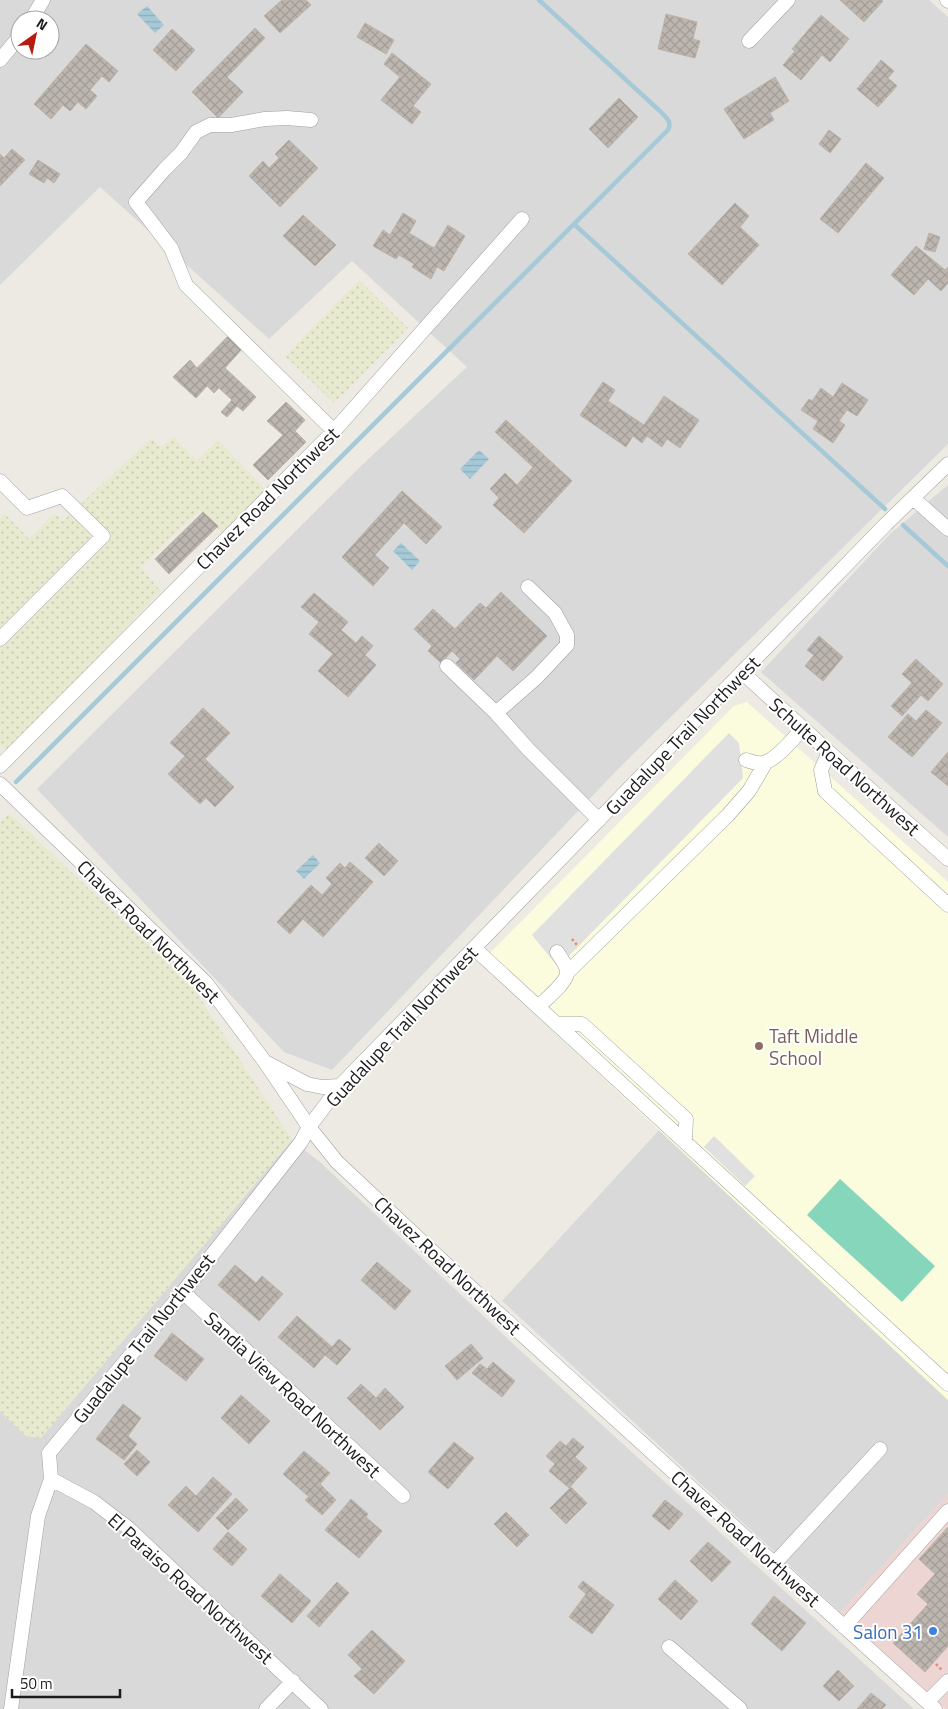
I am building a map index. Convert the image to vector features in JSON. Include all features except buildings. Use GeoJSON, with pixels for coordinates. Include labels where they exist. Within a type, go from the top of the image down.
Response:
{"type":"FeatureCollection","features":[{"type":"Feature","properties":{"kind":"street"},"geometry":{"type":"LineString","coordinates":[[749,41],[788,0]]}},
{"type":"Feature","properties":{"kind":"street"},"geometry":{"type":"LineString","coordinates":[[0,60],[10,48]]}},
{"type":"Feature","properties":{"kind":"street"},"geometry":{"type":"LineString","coordinates":[[311,120],[265,119],[231,126],[210,125],[196,132],[181,153],[136,202],[171,248],[186,285],[334,431]]}},
{"type":"Feature","properties":{"kind":"street","name":"Chavez Road Northwest"},"geometry":{"type":"LineString","coordinates":[[0,766],[334,431],[522,219]]}},
{"type":"Feature","properties":{"kind":"street","name":"Guadalupe Trail Northwest"},"geometry":{"type":"LineString","coordinates":[[11,1709],[38,1516],[51,1479],[49,1453],[183,1292],[301,1142],[340,1086],[948,464]]}},
{"type":"Feature","properties":{"kind":"street"},"geometry":{"type":"LineString","coordinates":[[0,481],[27,508],[62,496],[103,536],[0,639]]}},
{"type":"Feature","properties":{"kind":"street"},"geometry":{"type":"LineString","coordinates":[[913,498],[948,529]]}},
{"type":"Feature","properties":{"kind":"street"},"geometry":{"type":"LineString","coordinates":[[496,713],[537,677],[567,645],[567,635],[555,612],[528,587]]}},
{"type":"Feature","properties":{"kind":"street"},"geometry":{"type":"LineString","coordinates":[[447,666],[496,713],[528,749],[599,820]]}},
{"type":"Feature","properties":{"kind":"street","name":"Schulte Road Northwest"},"geometry":{"type":"LineString","coordinates":[[743,673],[948,859]]}},
{"type":"Feature","properties":{"kind":"street"},"geometry":{"type":"LineString","coordinates":[[538,1007],[563,982],[567,973],[728,814],[749,791],[766,762],[779,753],[803,728]]}},
{"type":"Feature","properties":{"kind":"street"},"geometry":{"type":"LineString","coordinates":[[829,752],[821,770],[825,791],[948,905]]}},
{"type":"Feature","properties":{"kind":"street"},"geometry":{"type":"LineString","coordinates":[[746,760],[756,763],[766,762]]}},
{"type":"Feature","properties":{"kind":"street","name":"Chavez Road Northwest"},"geometry":{"type":"LineString","coordinates":[[0,784],[206,983],[265,1062],[309,1128],[337,1162],[495,1310],[931,1706]]}},
{"type":"Feature","properties":{"kind":"street"},"geometry":{"type":"LineString","coordinates":[[474,948],[948,1384]]}},
{"type":"Feature","properties":{"kind":"street"},"geometry":{"type":"LineString","coordinates":[[558,952],[567,973]]}},
{"type":"Feature","properties":{"kind":"street"},"geometry":{"type":"LineString","coordinates":[[265,1062],[307,1084],[322,1087],[340,1086]]}},
{"type":"Feature","properties":{"kind":"street","name":"Sandia View Road Northwest"},"geometry":{"type":"LineString","coordinates":[[183,1292],[403,1496]]}},
{"type":"Feature","properties":{"kind":"street"},"geometry":{"type":"LineString","coordinates":[[774,1564],[880,1449]]}},
{"type":"Feature","properties":{"kind":"street","name":"El Paraiso Road Northwest"},"geometry":{"type":"LineString","coordinates":[[51,1479],[94,1502],[127,1527],[321,1709]]}},
{"type":"Feature","properties":{"kind":"street"},"geometry":{"type":"LineString","coordinates":[[844,1627],[948,1511]]}},
{"type":"Feature","properties":{"kind":"street"},"geometry":{"type":"LineString","coordinates":[[669,1647],[740,1709]]}},
{"type":"Feature","properties":{"kind":"street"},"geometry":{"type":"LineString","coordinates":[[266,1709],[292,1681]]}},
{"type":"Feature","properties":{"kind":"street"},"geometry":{"type":"LineString","coordinates":[[931,1706],[948,1681]]}},
{"type":"Feature","properties":{"kind":"shaded area"},"geometry":{"type":"Polygon","coordinates":[[[0,0],[929,0],[948,17],[948,444],[619,768],[332,1070],[284,1052],[37,789],[363,464],[467,367],[352,261],[269,339],[100,187],[0,285],[0,0]]]}},
{"type":"Feature","properties":{"kind":"shaded area"},"geometry":{"type":"Polygon","coordinates":[[[359,280],[408,328],[334,403],[285,356],[359,280]]]}},
{"type":"Feature","properties":{"kind":"shaded area"},"geometry":{"type":"Polygon","coordinates":[[[174,437],[196,461],[218,440],[266,490],[222,533],[200,510],[140,567],[161,591],[8,752],[0,744],[0,517],[4,513],[29,539],[54,513],[63,521],[151,438],[161,447],[174,437]]]}},
{"type":"Feature","properties":{"kind":"shaded area"},"geometry":{"type":"Polygon","coordinates":[[[948,485],[948,837],[761,672],[890,534],[948,485]]]}},
{"type":"Feature","properties":{"kind":"shaded area","name":"Taft Middle School"},"geometry":{"type":"Polygon","coordinates":[[[747,702],[948,882],[948,1400],[480,963],[734,706],[747,702]]]}},
{"type":"Feature","properties":{"kind":"shaded area"},"geometry":{"type":"Polygon","coordinates":[[[729,733],[739,743],[743,778],[558,967],[532,935],[729,733]]]}},
{"type":"Feature","properties":{"kind":"shaded area"},"geometry":{"type":"Polygon","coordinates":[[[9,813],[192,986],[292,1140],[41,1438],[26,1436],[0,1411],[0,823],[9,813]]]}},
{"type":"Feature","properties":{"kind":"shaded area"},"geometry":{"type":"Polygon","coordinates":[[[660,1129],[948,1400],[948,1494],[840,1612],[502,1301],[660,1129]]]}},
{"type":"Feature","properties":{"kind":"shaded area"},"geometry":{"type":"Polygon","coordinates":[[[714,1136],[755,1176],[745,1186],[704,1147],[714,1136]]]}},
{"type":"Feature","properties":{"kind":"shaded area"},"geometry":{"type":"Polygon","coordinates":[[[292,1140],[321,1163],[511,1342],[914,1709],[0,1709],[0,1411],[26,1436],[41,1438],[292,1140]]]}},
{"type":"Feature","properties":{"kind":"shaded area"},"geometry":{"type":"Polygon","coordinates":[[[948,1494],[948,1709],[945,1709],[840,1612],[948,1494]]]}},
{"type":"Feature","properties":{"kind":"green space"},"geometry":{"type":"Polygon","coordinates":[[[840,1179],[935,1266],[902,1302],[807,1215],[840,1179]]]}},
{"type":"Feature","properties":{"kind":"water"},"geometry":{"type":"Polygon","coordinates":[[[147,6],[164,25],[155,33],[137,14],[147,6]]]}},
{"type":"Feature","properties":{"kind":"water"},"geometry":{"type":"Polygon","coordinates":[[[479,450],[489,459],[470,479],[460,469],[479,450]]]}},
{"type":"Feature","properties":{"kind":"water"},"geometry":{"type":"Polygon","coordinates":[[[401,543],[420,561],[412,570],[393,551],[401,543]]]}},
{"type":"Feature","properties":{"kind":"water"},"geometry":{"type":"Polygon","coordinates":[[[313,855],[320,863],[304,879],[296,871],[313,855]]]}},
{"type":"Feature","properties":{"kind":"waterway"},"geometry":{"type":"LineString","coordinates":[[16,782],[668,130],[669,122],[667,118],[539,0]]}},
{"type":"Feature","properties":{"kind":"waterway"},"geometry":{"type":"LineString","coordinates":[[574,224],[885,509]]}},
{"type":"Feature","properties":{"kind":"waterway"},"geometry":{"type":"LineString","coordinates":[[903,525],[948,566]]}},
{"type":"Feature","properties":{"kind":"place","name":"Taft Middle School"},"geometry":{"type":"Point","coordinates":[759,1046]}},
{"type":"Feature","properties":{"kind":"place","name":"Salon 31"},"geometry":{"type":"Point","coordinates":[933,1631]}}]}
